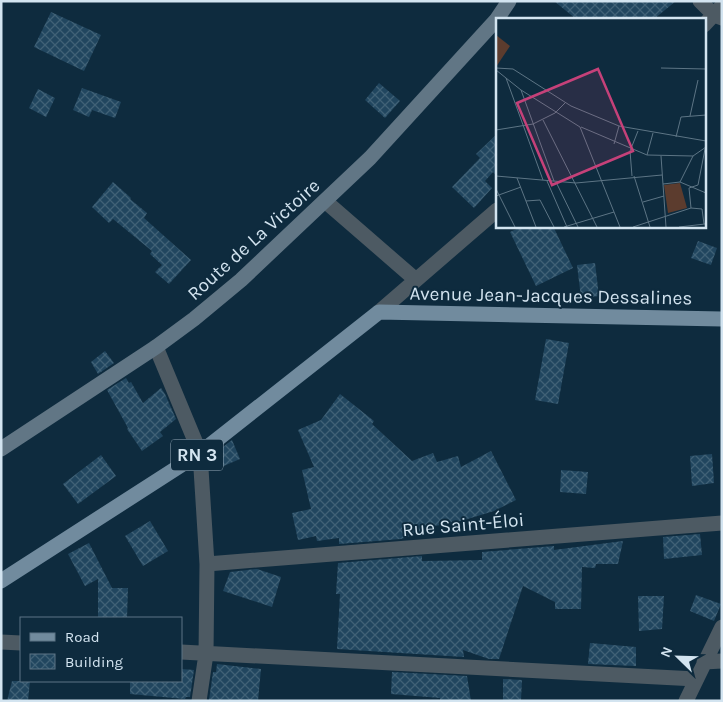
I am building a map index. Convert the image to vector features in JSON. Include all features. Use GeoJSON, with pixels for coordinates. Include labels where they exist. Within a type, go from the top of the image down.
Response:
{"type":"FeatureCollection","features":[{"type":"Feature","properties":{"kind":"main road","name":"Avenue Jean-Jacques Dessalines"},"geometry":{"type":"LineString","coordinates":[[379,312],[722,318]]}},
{"type":"Feature","properties":{"kind":"main road","name":"RN 3"},"geometry":{"type":"LineString","coordinates":[[1,581],[200,453],[379,312]]}},
{"type":"Feature","properties":{"kind":"street","name":"Route de La Victoire"},"geometry":{"type":"LineString","coordinates":[[498,18],[510,1]]}},
{"type":"Feature","properties":{"kind":"street"},"geometry":{"type":"LineString","coordinates":[[700,1],[716,16]]}},
{"type":"Feature","properties":{"kind":"street","name":"Route de La Victoire"},"geometry":{"type":"LineString","coordinates":[[1,448],[156,347],[194,319],[241,280],[370,158],[496,20]]}},
{"type":"Feature","properties":{"kind":"street"},"geometry":{"type":"LineString","coordinates":[[325,201],[416,280]]}},
{"type":"Feature","properties":{"kind":"street"},"geometry":{"type":"LineString","coordinates":[[379,312],[496,211]]}},
{"type":"Feature","properties":{"kind":"street"},"geometry":{"type":"LineString","coordinates":[[156,347],[200,453],[207,564],[206,654],[199,701]]}},
{"type":"Feature","properties":{"kind":"street","name":"Rue Saint-Éloi"},"geometry":{"type":"LineString","coordinates":[[207,564],[722,523]]}},
{"type":"Feature","properties":{"kind":"street"},"geometry":{"type":"LineString","coordinates":[[686,701],[722,627]]}},
{"type":"Feature","properties":{"kind":"street"},"geometry":{"type":"LineString","coordinates":[[1,642],[20,643]]}},
{"type":"Feature","properties":{"kind":"street"},"geometry":{"type":"LineString","coordinates":[[182,652],[696,679]]}},
{"type":"Feature","properties":{"kind":"street"},"geometry":{"type":"LineString","coordinates":[[704,662],[722,661]]}},
{"type":"Feature","properties":{"kind":"building"},"geometry":{"type":"Polygon","coordinates":[[[554,1],[676,1],[655,18],[575,18],[554,1]]]}},
{"type":"Feature","properties":{"kind":"building"},"geometry":{"type":"Polygon","coordinates":[[[51,12],[101,35],[84,71],[34,47],[51,12]]]}},
{"type":"Feature","properties":{"kind":"building"},"geometry":{"type":"Polygon","coordinates":[[[379,83],[400,101],[385,118],[365,100],[379,83]]]}},
{"type":"Feature","properties":{"kind":"building"},"geometry":{"type":"Polygon","coordinates":[[[82,88],[121,102],[115,118],[92,110],[89,117],[73,110],[82,88]]]}},
{"type":"Feature","properties":{"kind":"building"},"geometry":{"type":"Polygon","coordinates":[[[38,89],[55,98],[46,117],[29,108],[38,89]]]}},
{"type":"Feature","properties":{"kind":"building"},"geometry":{"type":"Polygon","coordinates":[[[496,135],[496,175],[493,172],[485,181],[492,188],[474,208],[452,187],[480,158],[476,154],[496,135]]]}},
{"type":"Feature","properties":{"kind":"building"},"geometry":{"type":"Polygon","coordinates":[[[113,182],[147,213],[144,218],[191,260],[169,284],[155,272],[162,265],[150,254],[152,251],[113,219],[109,223],[92,207],[113,182]]]}},
{"type":"Feature","properties":{"kind":"building"},"geometry":{"type":"Polygon","coordinates":[[[519,228],[554,228],[573,268],[536,286],[510,232],[519,228]]]}},
{"type":"Feature","properties":{"kind":"building"},"geometry":{"type":"Polygon","coordinates":[[[698,241],[717,248],[711,265],[691,258],[698,241]]]}},
{"type":"Feature","properties":{"kind":"building"},"geometry":{"type":"Polygon","coordinates":[[[595,263],[599,296],[581,298],[577,265],[595,263]]]}},
{"type":"Feature","properties":{"kind":"building"},"geometry":{"type":"Polygon","coordinates":[[[546,339],[569,343],[558,404],[535,400],[546,339]]]}},
{"type":"Feature","properties":{"kind":"building"},"geometry":{"type":"Polygon","coordinates":[[[105,351],[114,363],[98,374],[91,362],[105,351]]]}},
{"type":"Feature","properties":{"kind":"building"},"geometry":{"type":"Polygon","coordinates":[[[126,378],[129,383],[131,382],[143,403],[161,388],[176,419],[160,432],[163,436],[142,451],[127,429],[107,390],[126,378]]]}},
{"type":"Feature","properties":{"kind":"building"},"geometry":{"type":"Polygon","coordinates":[[[340,394],[374,421],[372,424],[412,461],[433,453],[437,462],[458,456],[461,467],[491,451],[516,500],[494,511],[451,524],[423,527],[423,532],[401,539],[339,544],[339,538],[317,541],[316,536],[298,540],[292,513],[311,509],[302,470],[314,467],[298,430],[321,420],[340,394]]]}},
{"type":"Feature","properties":{"kind":"building"},"geometry":{"type":"Polygon","coordinates":[[[232,440],[240,459],[219,468],[214,454],[232,440]]]}},
{"type":"Feature","properties":{"kind":"building"},"geometry":{"type":"Polygon","coordinates":[[[712,454],[714,483],[692,486],[690,456],[712,454]]]}},
{"type":"Feature","properties":{"kind":"building"},"geometry":{"type":"Polygon","coordinates":[[[101,455],[116,476],[78,504],[63,484],[101,455]]]}},
{"type":"Feature","properties":{"kind":"building"},"geometry":{"type":"Polygon","coordinates":[[[561,470],[588,472],[586,494],[560,492],[561,470]]]}},
{"type":"Feature","properties":{"kind":"building"},"geometry":{"type":"Polygon","coordinates":[[[150,521],[168,551],[143,566],[125,536],[150,521]]]}},
{"type":"Feature","properties":{"kind":"building"},"geometry":{"type":"Polygon","coordinates":[[[700,534],[702,555],[664,559],[663,537],[700,534]]]}},
{"type":"Feature","properties":{"kind":"building"},"geometry":{"type":"Polygon","coordinates":[[[623,541],[618,564],[596,564],[595,568],[582,567],[581,609],[555,609],[555,602],[523,586],[499,659],[489,659],[463,650],[464,657],[337,649],[340,594],[336,594],[338,563],[422,556],[422,561],[482,560],[482,552],[554,546],[554,550],[623,541]]]}},
{"type":"Feature","properties":{"kind":"building"},"geometry":{"type":"Polygon","coordinates":[[[89,543],[112,588],[128,588],[127,617],[98,617],[98,579],[85,586],[68,554],[89,543]]]}},
{"type":"Feature","properties":{"kind":"building"},"geometry":{"type":"Polygon","coordinates":[[[257,569],[281,577],[272,607],[223,591],[230,572],[257,569]]]}},
{"type":"Feature","properties":{"kind":"building"},"geometry":{"type":"Polygon","coordinates":[[[696,595],[721,604],[714,621],[690,611],[696,595]]]}},
{"type":"Feature","properties":{"kind":"building"},"geometry":{"type":"Polygon","coordinates":[[[638,596],[664,596],[662,629],[639,631],[638,596]]]}},
{"type":"Feature","properties":{"kind":"building"},"geometry":{"type":"Polygon","coordinates":[[[590,643],[636,647],[636,666],[588,664],[590,643]]]}},
{"type":"Feature","properties":{"kind":"building"},"geometry":{"type":"Polygon","coordinates":[[[217,664],[261,669],[258,701],[209,700],[213,672],[216,672],[217,664]]]}},
{"type":"Feature","properties":{"kind":"building"},"geometry":{"type":"Polygon","coordinates":[[[182,669],[194,670],[190,697],[185,699],[130,694],[130,682],[182,682],[182,669]]]}},
{"type":"Feature","properties":{"kind":"building"},"geometry":{"type":"Polygon","coordinates":[[[392,672],[467,676],[471,701],[440,701],[440,698],[391,694],[392,672]]]}},
{"type":"Feature","properties":{"kind":"building"},"geometry":{"type":"Polygon","coordinates":[[[503,679],[522,680],[521,700],[503,700],[503,679]]]}},
{"type":"Feature","properties":{"kind":"building"},"geometry":{"type":"Polygon","coordinates":[[[12,681],[30,682],[28,701],[7,701],[12,681]]]}}]}
